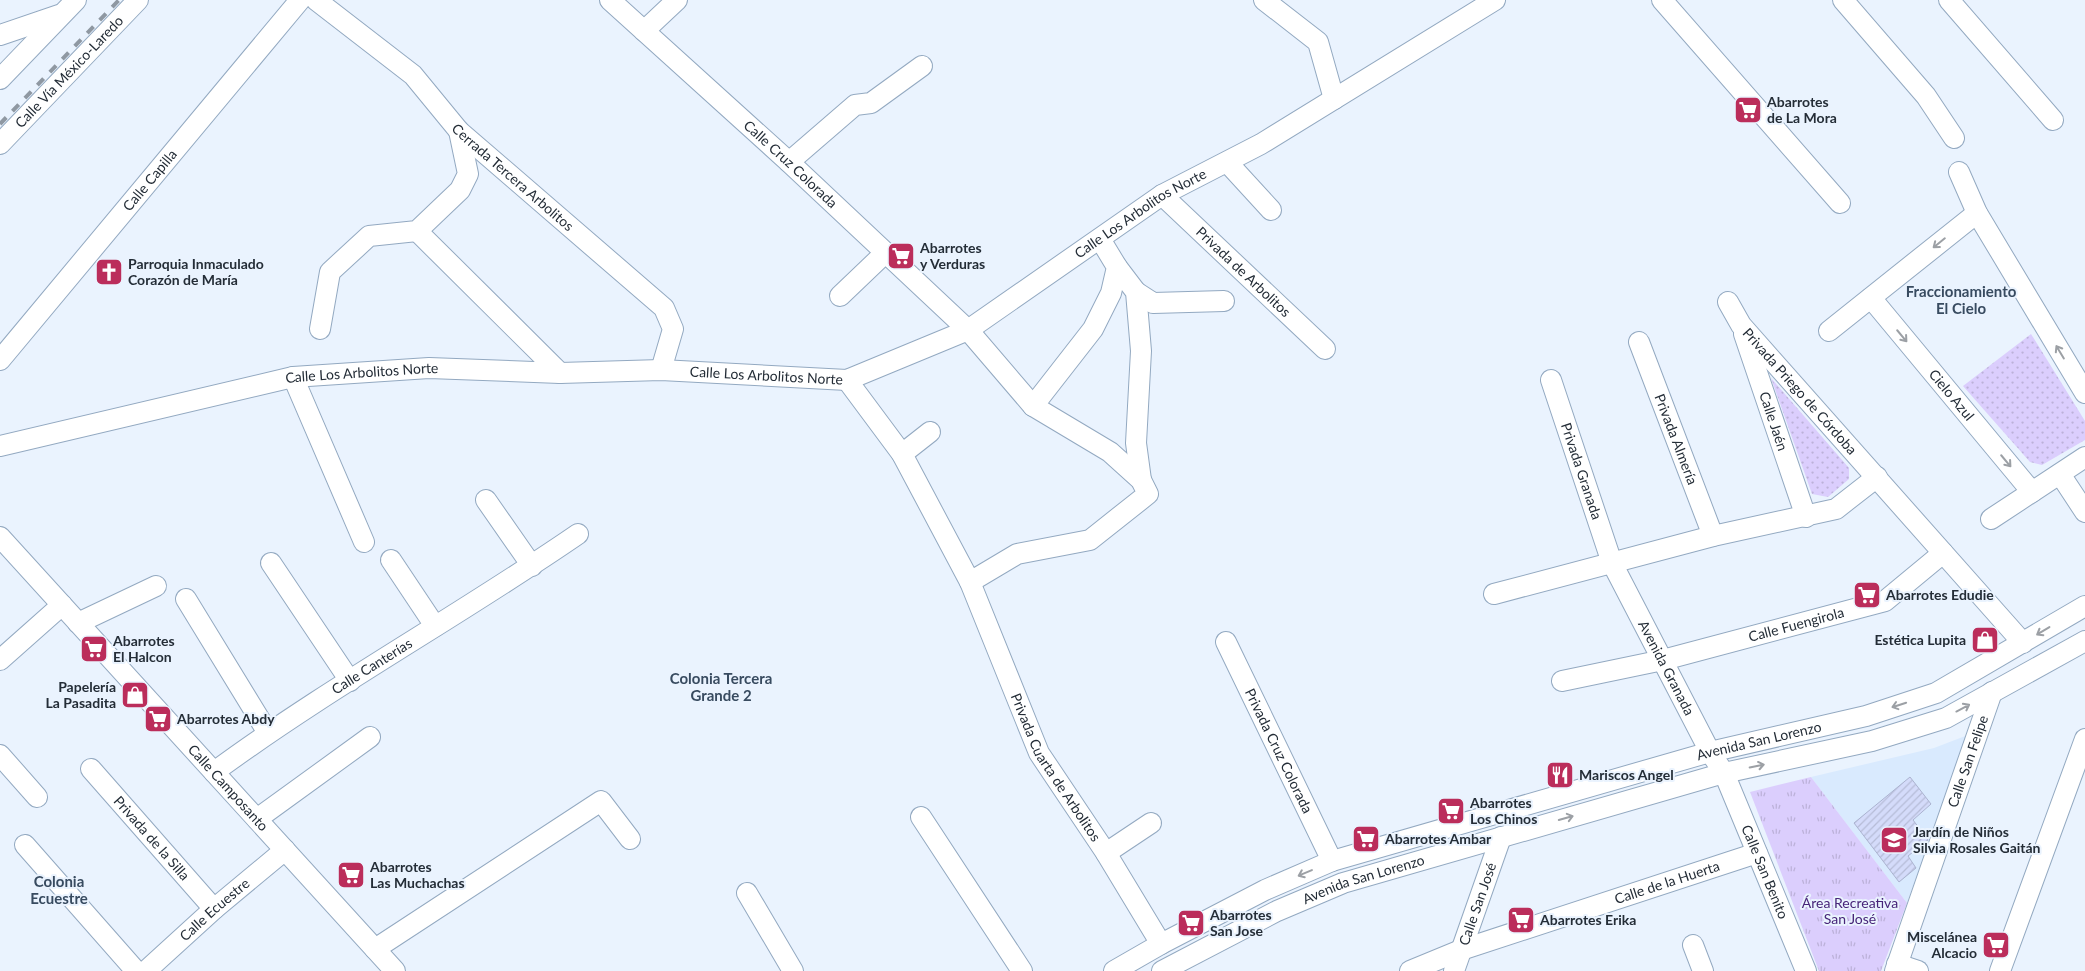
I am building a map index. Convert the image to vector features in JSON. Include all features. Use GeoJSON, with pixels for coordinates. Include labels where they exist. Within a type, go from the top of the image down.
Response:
{"type":"FeatureCollection","features":[{"type":"Feature","properties":{"kind":"street"},"geometry":{"type":"LineString","coordinates":[[0,79],[76,0]]}},
{"type":"Feature","properties":{"kind":"street","name":"Calle Vía México-Laredo"},"geometry":{"type":"LineString","coordinates":[[0,144],[138,0]]}},
{"type":"Feature","properties":{"kind":"street","name":"Calle Capilla"},"geometry":{"type":"LineString","coordinates":[[0,360],[300,0]]}},
{"type":"Feature","properties":{"kind":"street","name":"Cerrada Tercera Arbolitos"},"geometry":{"type":"LineString","coordinates":[[316,0],[413,75],[459,131],[664,308],[673,329],[661,370]]}},
{"type":"Feature","properties":{"kind":"street","name":"Calle Cruz Colorada"},"geometry":{"type":"LineString","coordinates":[[610,0],[789,162],[968,330],[1033,406],[1110,452],[1145,487]]}},
{"type":"Feature","properties":{"kind":"street"},"geometry":{"type":"LineString","coordinates":[[644,31],[677,0]]}},
{"type":"Feature","properties":{"kind":"street"},"geometry":{"type":"LineString","coordinates":[[1264,0],[1318,42],[1334,99]]}},
{"type":"Feature","properties":{"kind":"street","name":"Calle Los Arbolitos Norte"},"geometry":{"type":"LineString","coordinates":[[0,446],[293,377],[429,368],[560,373],[661,370],[847,380],[968,330],[1162,195],[1261,144],[1495,0]]}},
{"type":"Feature","properties":{"kind":"street"},"geometry":{"type":"LineString","coordinates":[[1662,0],[1840,203]]}},
{"type":"Feature","properties":{"kind":"street"},"geometry":{"type":"LineString","coordinates":[[1843,0],[1926,96],[1954,138]]}},
{"type":"Feature","properties":{"kind":"street"},"geometry":{"type":"LineString","coordinates":[[1949,0],[2053,120]]}},
{"type":"Feature","properties":{"kind":"street"},"geometry":{"type":"LineString","coordinates":[[0,35],[61,15]]}},
{"type":"Feature","properties":{"kind":"street"},"geometry":{"type":"LineString","coordinates":[[789,162],[855,105],[871,103],[922,66]]}},
{"type":"Feature","properties":{"kind":"street"},"geometry":{"type":"LineString","coordinates":[[320,329],[330,272],[369,236],[417,231],[460,190],[468,174],[459,131]]}},
{"type":"Feature","properties":{"kind":"street"},"geometry":{"type":"LineString","coordinates":[[1227,162],[1271,210]]}},
{"type":"Feature","properties":{"kind":"street"},"geometry":{"type":"LineString","coordinates":[[1959,172],[1977,213],[2085,393]]}},
{"type":"Feature","properties":{"kind":"street","name":"Privada de Arbolitos"},"geometry":{"type":"LineString","coordinates":[[1162,195],[1324,349]]}},
{"type":"Feature","properties":{"kind":"street"},"geometry":{"type":"LineString","coordinates":[[1829,331],[1977,213]]}},
{"type":"Feature","properties":{"kind":"street"},"geometry":{"type":"LineString","coordinates":[[417,231],[560,373]]}},
{"type":"Feature","properties":{"kind":"street"},"geometry":{"type":"LineString","coordinates":[[1100,239],[1117,267],[1136,292],[1153,303],[1224,301]]}},
{"type":"Feature","properties":{"kind":"street"},"geometry":{"type":"LineString","coordinates":[[840,296],[885,253]]}},
{"type":"Feature","properties":{"kind":"street"},"geometry":{"type":"LineString","coordinates":[[1033,406],[1093,329],[1111,293],[1117,267]]}},
{"type":"Feature","properties":{"kind":"street"},"geometry":{"type":"LineString","coordinates":[[970,582],[1017,554],[1090,540],[1145,487],[1136,443],[1141,351],[1136,292]]}},
{"type":"Feature","properties":{"kind":"street","name":"Cielo Azul"},"geometry":{"type":"LineString","coordinates":[[1871,298],[2032,492]]}},
{"type":"Feature","properties":{"kind":"street","name":"Privada Priego de Córdoba"},"geometry":{"type":"LineString","coordinates":[[1728,302],[1741,326],[2023,643]]}},
{"type":"Feature","properties":{"kind":"street","name":"Calle Jaén"},"geometry":{"type":"LineString","coordinates":[[1741,326],[1806,517]]}},
{"type":"Feature","properties":{"kind":"street","name":"Privada Almería"},"geometry":{"type":"LineString","coordinates":[[1639,342],[1713,536]]}},
{"type":"Feature","properties":{"kind":"street"},"geometry":{"type":"LineString","coordinates":[[293,377],[364,542]]}},
{"type":"Feature","properties":{"kind":"street","name":"Privada Cuarta de Arbolitos"},"geometry":{"type":"LineString","coordinates":[[847,380],[902,454],[970,582],[1039,753],[1106,852],[1161,944]]}},
{"type":"Feature","properties":{"kind":"street","name":"Privada Granada"},"geometry":{"type":"LineString","coordinates":[[1551,380],[1612,563]]}},
{"type":"Feature","properties":{"kind":"street"},"geometry":{"type":"LineString","coordinates":[[902,454],[930,432]]}},
{"type":"Feature","properties":{"kind":"street"},"geometry":{"type":"LineString","coordinates":[[1991,519],[2084,459]]}},
{"type":"Feature","properties":{"kind":"street"},"geometry":{"type":"LineString","coordinates":[[2060,474],[2085,512]]}},
{"type":"Feature","properties":{"kind":"street"},"geometry":{"type":"LineString","coordinates":[[1494,594],[1713,536],[1836,509],[1877,477]]}},
{"type":"Feature","properties":{"kind":"street"},"geometry":{"type":"LineString","coordinates":[[486,500],[532,566]]}},
{"type":"Feature","properties":{"kind":"street","name":"Calle Canterías"},"geometry":{"type":"LineString","coordinates":[[214,772],[268,733],[532,566],[578,534]]}},
{"type":"Feature","properties":{"kind":"street","name":"Calle Camposanto"},"geometry":{"type":"LineString","coordinates":[[0,538],[285,850],[382,963]]}},
{"type":"Feature","properties":{"kind":"street","name":"Calle Fuengirola"},"geometry":{"type":"LineString","coordinates":[[1562,681],[1663,660],[1886,601],[1943,553]]}},
{"type":"Feature","properties":{"kind":"street"},"geometry":{"type":"LineString","coordinates":[[392,560],[435,626]]}},
{"type":"Feature","properties":{"kind":"street"},"geometry":{"type":"LineString","coordinates":[[271,563],[350,681]]}},
{"type":"Feature","properties":{"kind":"street","name":"Avenida Granada"},"geometry":{"type":"LineString","coordinates":[[1612,563],[1710,752],[1724,773]]}},
{"type":"Feature","properties":{"kind":"street"},"geometry":{"type":"LineString","coordinates":[[78,623],[156,586]]}},
{"type":"Feature","properties":{"kind":"street"},"geometry":{"type":"LineString","coordinates":[[186,599],[268,733]]}},
{"type":"Feature","properties":{"kind":"street"},"geometry":{"type":"LineString","coordinates":[[0,660],[62,604]]}},
{"type":"Feature","properties":{"kind":"street","name":"Avenida San Lorenzo"},"geometry":{"type":"LineString","coordinates":[[1114,971],[1264,890],[1332,861],[1710,752],[1866,716],[1936,693],[2085,606]]}},
{"type":"Feature","properties":{"kind":"street","name":"Avenida San Lorenzo"},"geometry":{"type":"LineString","coordinates":[[1162,971],[1277,911],[1343,883],[1724,773],[1872,741],[1946,718],[2085,640]]}},
{"type":"Feature","properties":{"kind":"street","name":"Privada Cruz Colorada"},"geometry":{"type":"LineString","coordinates":[[1226,642],[1332,861]]}},
{"type":"Feature","properties":{"kind":"street","name":"Calle San Felipe"},"geometry":{"type":"LineString","coordinates":[[1896,967],[1992,692]]}},
{"type":"Feature","properties":{"kind":"street"},"geometry":{"type":"LineString","coordinates":[[257,819],[370,738]]}},
{"type":"Feature","properties":{"kind":"street"},"geometry":{"type":"LineString","coordinates":[[2000,971],[2085,739]]}},
{"type":"Feature","properties":{"kind":"street"},"geometry":{"type":"LineString","coordinates":[[0,755],[37,797]]}},
{"type":"Feature","properties":{"kind":"street","name":"Privada de la Silla"},"geometry":{"type":"LineString","coordinates":[[91,769],[214,909]]}},
{"type":"Feature","properties":{"kind":"street","name":"Calle San Benito"},"geometry":{"type":"LineString","coordinates":[[1724,773],[1806,971]]}},
{"type":"Feature","properties":{"kind":"street"},"geometry":{"type":"LineString","coordinates":[[382,963],[601,802],[630,839]]}},
{"type":"Feature","properties":{"kind":"street"},"geometry":{"type":"LineString","coordinates":[[920,817],[1022,971]]}},
{"type":"Feature","properties":{"kind":"street"},"geometry":{"type":"LineString","coordinates":[[1106,852],[1150,823]]}},
{"type":"Feature","properties":{"kind":"street","name":"Calle San José"},"geometry":{"type":"LineString","coordinates":[[1454,971],[1501,837]]}},
{"type":"Feature","properties":{"kind":"street"},"geometry":{"type":"LineString","coordinates":[[25,845],[136,971]]}},
{"type":"Feature","properties":{"kind":"street","name":"Calle Ecuestre"},"geometry":{"type":"LineString","coordinates":[[146,971],[214,909],[285,850]]}},
{"type":"Feature","properties":{"kind":"street","name":"Calle de la Huerta"},"geometry":{"type":"LineString","coordinates":[[1410,971],[1461,950],[1757,853]]}},
{"type":"Feature","properties":{"kind":"street"},"geometry":{"type":"LineString","coordinates":[[747,894],[793,971]]}},
{"type":"Feature","properties":{"kind":"street"},"geometry":{"type":"LineString","coordinates":[[1693,945],[1703,971]]}},
{"type":"Feature","properties":{"kind":"street"},"geometry":{"type":"LineString","coordinates":[[1896,967],[1918,971]]}},
{"type":"Feature","properties":{"kind":"shaded area","name":"Jardín de Niños Silvia Rosales Gaitán"},"geometry":{"type":"Polygon","coordinates":[[[1968,735],[1907,903],[1811,777],[1934,748],[1968,735]]]}},
{"type":"Feature","properties":{"kind":"green space"},"geometry":{"type":"Polygon","coordinates":[[[2031,334],[2085,421],[2085,440],[2042,465],[2030,462],[1963,386],[2031,334]]]}},
{"type":"Feature","properties":{"kind":"green space"},"geometry":{"type":"Polygon","coordinates":[[[1771,378],[1849,468],[1849,479],[1828,497],[1812,494],[1771,378]]]}},
{"type":"Feature","properties":{"kind":"green space","name":"Área Recreativa San José"},"geometry":{"type":"Polygon","coordinates":[[[1811,777],[1907,903],[1881,971],[1819,971],[1750,792],[1811,777]]]}},
{"type":"Feature","properties":{"kind":"building"},"geometry":{"type":"Polygon","coordinates":[[[1910,777],[1931,804],[1913,820],[1928,840],[1908,856],[1916,868],[1899,882],[1854,823],[1910,777]]]}},
{"type":"Feature","properties":{"kind":"railway"},"geometry":{"type":"LineString","coordinates":[[0,124],[119,0]]}},
{"type":"Feature","properties":{"kind":"place","name":"Abarrotes de La Mora"},"geometry":{"type":"Point","coordinates":[1748,110]}},
{"type":"Feature","properties":{"kind":"place","name":"Abarrotes y Verduras"},"geometry":{"type":"Point","coordinates":[901,256]}},
{"type":"Feature","properties":{"kind":"place","name":"Parroquia Inmaculado Corazón de María"},"geometry":{"type":"Point","coordinates":[109,272]}},
{"type":"Feature","properties":{"kind":"place","name":"Abarrotes Edudie"},"geometry":{"type":"Point","coordinates":[1867,595]}},
{"type":"Feature","properties":{"kind":"place","name":"Estética Lupita"},"geometry":{"type":"Point","coordinates":[1985,640]}},
{"type":"Feature","properties":{"kind":"place","name":"Abarrotes El Halcon"},"geometry":{"type":"Point","coordinates":[94,649]}},
{"type":"Feature","properties":{"kind":"place","name":"Papelería La Pasadita"},"geometry":{"type":"Point","coordinates":[135,695]}},
{"type":"Feature","properties":{"kind":"place","name":"Abarrotes Abdy"},"geometry":{"type":"Point","coordinates":[158,719]}},
{"type":"Feature","properties":{"kind":"place","name":"Mariscos Angel"},"geometry":{"type":"Point","coordinates":[1560,775]}},
{"type":"Feature","properties":{"kind":"place","name":"Abarrotes Los Chinos"},"geometry":{"type":"Point","coordinates":[1451,811]}},
{"type":"Feature","properties":{"kind":"place","name":"Abarrotes Ambar"},"geometry":{"type":"Point","coordinates":[1366,839]}},
{"type":"Feature","properties":{"kind":"place","name":"Jardín de Niños Silvia Rosales Gaitán"},"geometry":{"type":"Point","coordinates":[1894,840]}},
{"type":"Feature","properties":{"kind":"place","name":"Abarrotes Las Muchachas"},"geometry":{"type":"Point","coordinates":[351,875]}},
{"type":"Feature","properties":{"kind":"place","name":"Abarrotes Erika"},"geometry":{"type":"Point","coordinates":[1521,920]}},
{"type":"Feature","properties":{"kind":"place","name":"Abarrotes San Jose"},"geometry":{"type":"Point","coordinates":[1191,923]}},
{"type":"Feature","properties":{"kind":"place","name":"Miscelánea Alcacio"},"geometry":{"type":"Point","coordinates":[1996,945]}},
{"type":"Feature","properties":{"kind":"district","name":"Fraccionamiento El Cielo"},"geometry":{"type":"Point","coordinates":[1961,300]}},
{"type":"Feature","properties":{"kind":"district","name":"Colonia Tercera Grande 2"},"geometry":{"type":"Point","coordinates":[721,688]}},
{"type":"Feature","properties":{"kind":"district","name":"Colonia Ecuestre"},"geometry":{"type":"Point","coordinates":[59,890]}}]}
